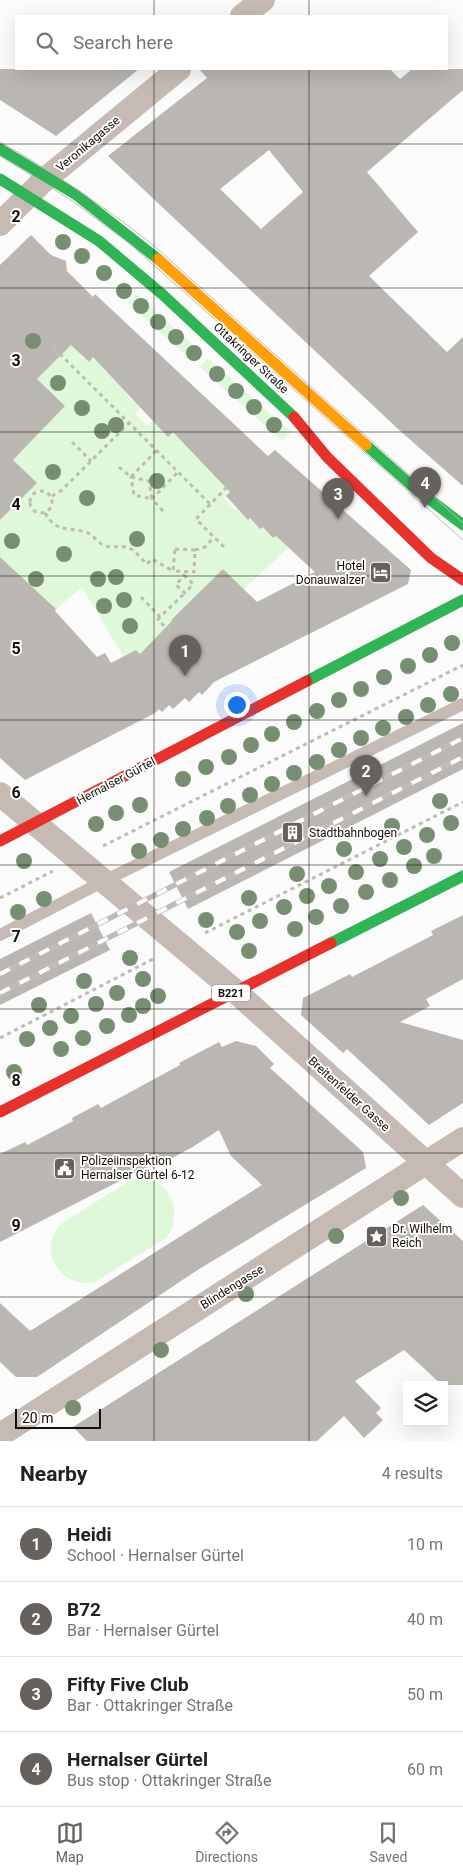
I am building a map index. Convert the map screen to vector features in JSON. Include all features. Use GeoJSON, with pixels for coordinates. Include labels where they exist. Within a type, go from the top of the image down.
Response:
{"type":"FeatureCollection","features":[{"type":"Feature","properties":{"kind":"main road","name":"Ottakringer Straße"},"geometry":{"type":"LineString","coordinates":[[0,149],[75,194],[148,250],[411,485],[463,525]]}},
{"type":"Feature","properties":{"kind":"main road","name":"Ottakringer Straße"},"geometry":{"type":"LineString","coordinates":[[0,179],[29,195],[99,241],[162,294],[298,421],[327,457],[424,551],[463,580]]}},
{"type":"Feature","properties":{"kind":"main road","name":"Hernalser Gürtel"},"geometry":{"type":"LineString","coordinates":[[0,841],[463,600]]}},
{"type":"Feature","properties":{"kind":"main road","name":"B221"},"geometry":{"type":"LineString","coordinates":[[0,1112],[463,876]]}},
{"type":"Feature","properties":{"kind":"street"},"geometry":{"type":"LineString","coordinates":[[243,15],[263,0]]}},
{"type":"Feature","properties":{"kind":"street","name":"Veronikagasse"},"geometry":{"type":"LineString","coordinates":[[0,224],[46,178],[178,70]]}},
{"type":"Feature","properties":{"kind":"street"},"geometry":{"type":"LineString","coordinates":[[0,794],[235,991]]}},
{"type":"Feature","properties":{"kind":"street","name":"Breitenfelder Gasse"},"geometry":{"type":"LineString","coordinates":[[235,991],[463,1196]]}},
{"type":"Feature","properties":{"kind":"street","name":"Blindengasse"},"geometry":{"type":"LineString","coordinates":[[8,1431],[463,1139]]}},
{"type":"Feature","properties":{"kind":"lane"},"geometry":{"type":"LineString","coordinates":[[0,935],[104,881],[463,704]]}},
{"type":"Feature","properties":{"kind":"path"},"geometry":{"type":"LineString","coordinates":[[57,342],[52,347],[210,504]]}},
{"type":"Feature","properties":{"kind":"path"},"geometry":{"type":"LineString","coordinates":[[49,362],[58,352]]}},
{"type":"Feature","properties":{"kind":"path"},"geometry":{"type":"LineString","coordinates":[[52,496],[58,494],[129,423]]}},
{"type":"Feature","properties":{"kind":"path"},"geometry":{"type":"LineString","coordinates":[[72,442],[91,461]]}},
{"type":"Feature","properties":{"kind":"path"},"geometry":{"type":"LineString","coordinates":[[131,477],[156,450]]}},
{"type":"Feature","properties":{"kind":"path"},"geometry":{"type":"LineString","coordinates":[[119,467],[131,477],[148,480],[152,500]]}},
{"type":"Feature","properties":{"kind":"path"},"geometry":{"type":"LineString","coordinates":[[152,500],[178,472]]}},
{"type":"Feature","properties":{"kind":"path"},"geometry":{"type":"LineString","coordinates":[[131,477],[134,495],[152,500],[163,511]]}},
{"type":"Feature","properties":{"kind":"path"},"geometry":{"type":"LineString","coordinates":[[224,547],[196,519],[230,484]]}},
{"type":"Feature","properties":{"kind":"path"},"geometry":{"type":"LineString","coordinates":[[39,490],[46,491],[52,496],[53,503],[50,510],[44,513],[37,513],[31,508],[32,494],[39,490]]}},
{"type":"Feature","properties":{"kind":"path"},"geometry":{"type":"LineString","coordinates":[[44,513],[56,527],[85,532],[111,548],[125,547],[147,564],[152,559],[174,571],[194,572],[195,550]]}},
{"type":"Feature","properties":{"kind":"path"},"geometry":{"type":"LineString","coordinates":[[174,571],[175,549],[195,550],[204,547],[214,537]]}},
{"type":"Feature","properties":{"kind":"path"},"geometry":{"type":"LineString","coordinates":[[160,618],[193,584],[188,578],[188,572]]}},
{"type":"Feature","properties":{"kind":"path"},"geometry":{"type":"LineString","coordinates":[[185,593],[176,585],[184,576],[188,578]]}},
{"type":"Feature","properties":{"kind":"path"},"geometry":{"type":"LineString","coordinates":[[141,597],[160,618],[158,620],[173,634]]}},
{"type":"Feature","properties":{"kind":"path"},"geometry":{"type":"LineString","coordinates":[[0,898],[463,665]]}},
{"type":"Feature","properties":{"kind":"path"},"geometry":{"type":"LineString","coordinates":[[0,1038],[463,802]]}},
{"type":"Feature","properties":{"kind":"green space"},"geometry":{"type":"Polygon","coordinates":[[[137,294],[202,353],[194,363],[128,303],[137,294]]]}},
{"type":"Feature","properties":{"kind":"green space"},"geometry":{"type":"Polygon","coordinates":[[[54,339],[66,350],[77,339],[85,347],[79,353],[88,362],[94,356],[131,385],[125,392],[133,401],[139,394],[147,401],[135,414],[147,426],[159,413],[166,421],[159,428],[168,437],[175,429],[211,460],[205,467],[213,475],[220,468],[233,488],[224,498],[235,510],[237,508],[260,529],[263,527],[273,538],[276,536],[288,548],[244,589],[223,569],[171,619],[179,628],[126,661],[82,587],[56,609],[0,557],[0,520],[37,483],[13,460],[65,406],[0,347],[54,339]]]}},
{"type":"Feature","properties":{"kind":"green space"},"geometry":{"type":"Polygon","coordinates":[[[208,358],[291,432],[282,441],[200,367],[208,358]]]}},
{"type":"Feature","properties":{"kind":"green space"},"geometry":{"type":"Polygon","coordinates":[[[139,1178],[159,1184],[171,1197],[174,1219],[173,1226],[166,1238],[95,1282],[78,1282],[63,1274],[53,1261],[51,1253],[51,1244],[58,1228],[62,1223],[128,1182],[139,1178]]]}},
{"type":"Feature","properties":{"kind":"building"},"geometry":{"type":"Polygon","coordinates":[[[0,69],[138,70],[56,136],[0,100],[0,69]]]}},
{"type":"Feature","properties":{"kind":"building"},"geometry":{"type":"Polygon","coordinates":[[[463,69],[463,90],[367,172],[418,232],[369,276],[447,352],[463,337],[463,486],[398,429],[108,156],[207,78],[200,70],[391,70],[400,79],[411,70],[463,69]],[[269,150],[220,189],[261,229],[303,192],[269,150]]]}},
{"type":"Feature","properties":{"kind":"building"},"geometry":{"type":"Polygon","coordinates":[[[31,235],[51,255],[66,261],[67,271],[93,297],[95,294],[268,456],[275,450],[411,570],[408,584],[214,682],[202,695],[199,692],[189,702],[185,698],[173,709],[169,705],[162,712],[159,709],[155,713],[25,780],[0,758],[0,557],[56,609],[55,611],[97,657],[105,653],[111,663],[136,650],[140,654],[171,620],[223,569],[257,602],[315,572],[276,536],[273,538],[263,527],[260,529],[250,518],[248,520],[226,496],[230,492],[173,432],[168,437],[93,357],[89,362],[71,345],[37,379],[65,406],[13,460],[37,483],[0,520],[0,265],[31,235]]]}},
{"type":"Feature","properties":{"kind":"building","name":"Stadtbahnbogen"},"geometry":{"type":"Polygon","coordinates":[[[463,723],[463,769],[188,909],[169,872],[463,723]]]}},
{"type":"Feature","properties":{"kind":"building"},"geometry":{"type":"Polygon","coordinates":[[[91,913],[110,950],[0,1005],[0,959],[91,913]]]}},
{"type":"Feature","properties":{"kind":"building"},"geometry":{"type":"Polygon","coordinates":[[[463,915],[463,979],[426,999],[430,1006],[400,1022],[463,1040],[463,1103],[429,1125],[347,1049],[343,1053],[301,1015],[303,998],[350,974],[352,977],[433,935],[431,931],[463,915]]]}},
{"type":"Feature","properties":{"kind":"building"},"geometry":{"type":"Polygon","coordinates":[[[236,1041],[256,1046],[274,1064],[270,1068],[363,1152],[366,1168],[196,1271],[37,1377],[16,1377],[0,1362],[0,1303],[30,1331],[262,1185],[231,1156],[219,1130],[191,1148],[153,1168],[151,1165],[0,1242],[0,1154],[25,1142],[27,1145],[73,1121],[72,1118],[98,1104],[101,1108],[219,1042],[222,1047],[236,1041]]]}},
{"type":"Feature","properties":{"kind":"building"},"geometry":{"type":"Polygon","coordinates":[[[423,1205],[463,1241],[463,1385],[448,1385],[448,1381],[438,1381],[404,1350],[355,1381],[381,1408],[376,1413],[383,1420],[364,1438],[344,1416],[317,1441],[87,1441],[73,1427],[423,1205]]]}},
{"type":"Feature","properties":{"kind":"tram line"},"geometry":{"type":"LineString","coordinates":[[0,142],[78,190],[152,244],[463,523]]}},
{"type":"Feature","properties":{"kind":"tram line"},"geometry":{"type":"LineString","coordinates":[[0,156],[71,200],[130,244],[463,540]]}},
{"type":"Feature","properties":{"kind":"railway"},"geometry":{"type":"LineString","coordinates":[[0,974],[463,738]]}},
{"type":"Feature","properties":{"kind":"railway"},"geometry":{"type":"LineString","coordinates":[[0,993],[463,757]]}},
{"type":"Feature","properties":{"kind":"traffic: fast"},"geometry":{"type":"LineString","coordinates":[[0,149],[75,194],[158,259]]}},
{"type":"Feature","properties":{"kind":"traffic: fast"},"geometry":{"type":"LineString","coordinates":[[0,179],[99,241],[162,294],[294,417]]}},
{"type":"Feature","properties":{"kind":"traffic: fast"},"geometry":{"type":"LineString","coordinates":[[366,445],[411,485],[463,525]]}},
{"type":"Feature","properties":{"kind":"traffic: fast"},"geometry":{"type":"LineString","coordinates":[[307,681],[463,600]]}},
{"type":"Feature","properties":{"kind":"traffic: fast"},"geometry":{"type":"LineString","coordinates":[[331,943],[463,876]]}},
{"type":"Feature","properties":{"kind":"traffic: slow"},"geometry":{"type":"LineString","coordinates":[[158,259],[366,445]]}},
{"type":"Feature","properties":{"kind":"traffic: jam"},"geometry":{"type":"LineString","coordinates":[[294,417],[327,457],[431,558],[463,580]]}},
{"type":"Feature","properties":{"kind":"traffic: jam"},"geometry":{"type":"LineString","coordinates":[[0,841],[307,681]]}},
{"type":"Feature","properties":{"kind":"traffic: jam"},"geometry":{"type":"LineString","coordinates":[[0,1112],[331,943]]}},
{"type":"Feature","properties":{"kind":"place","name":"Hernalser Gürtel"},"geometry":{"type":"Point","coordinates":[425,508]}},
{"type":"Feature","properties":{"kind":"place","name":"Fifty Five Club"},"geometry":{"type":"Point","coordinates":[338,519]}},
{"type":"Feature","properties":{"kind":"place","name":"Hotel Donauwalzer"},"geometry":{"type":"Point","coordinates":[381,573]}},
{"type":"Feature","properties":{"kind":"place","name":"Heidi"},"geometry":{"type":"Point","coordinates":[185,676]}},
{"type":"Feature","properties":{"kind":"place","name":"B72"},"geometry":{"type":"Point","coordinates":[366,796]}},
{"type":"Feature","properties":{"kind":"place","name":"Stadtbahnbogen"},"geometry":{"type":"Point","coordinates":[293,833]}},
{"type":"Feature","properties":{"kind":"place","name":"Polizeiinspektion Hernalser Gürtel 6-12"},"geometry":{"type":"Point","coordinates":[65,1168]}},
{"type":"Feature","properties":{"kind":"place","name":"Dr. Wilhelm Reich"},"geometry":{"type":"Point","coordinates":[376,1236]}}]}
